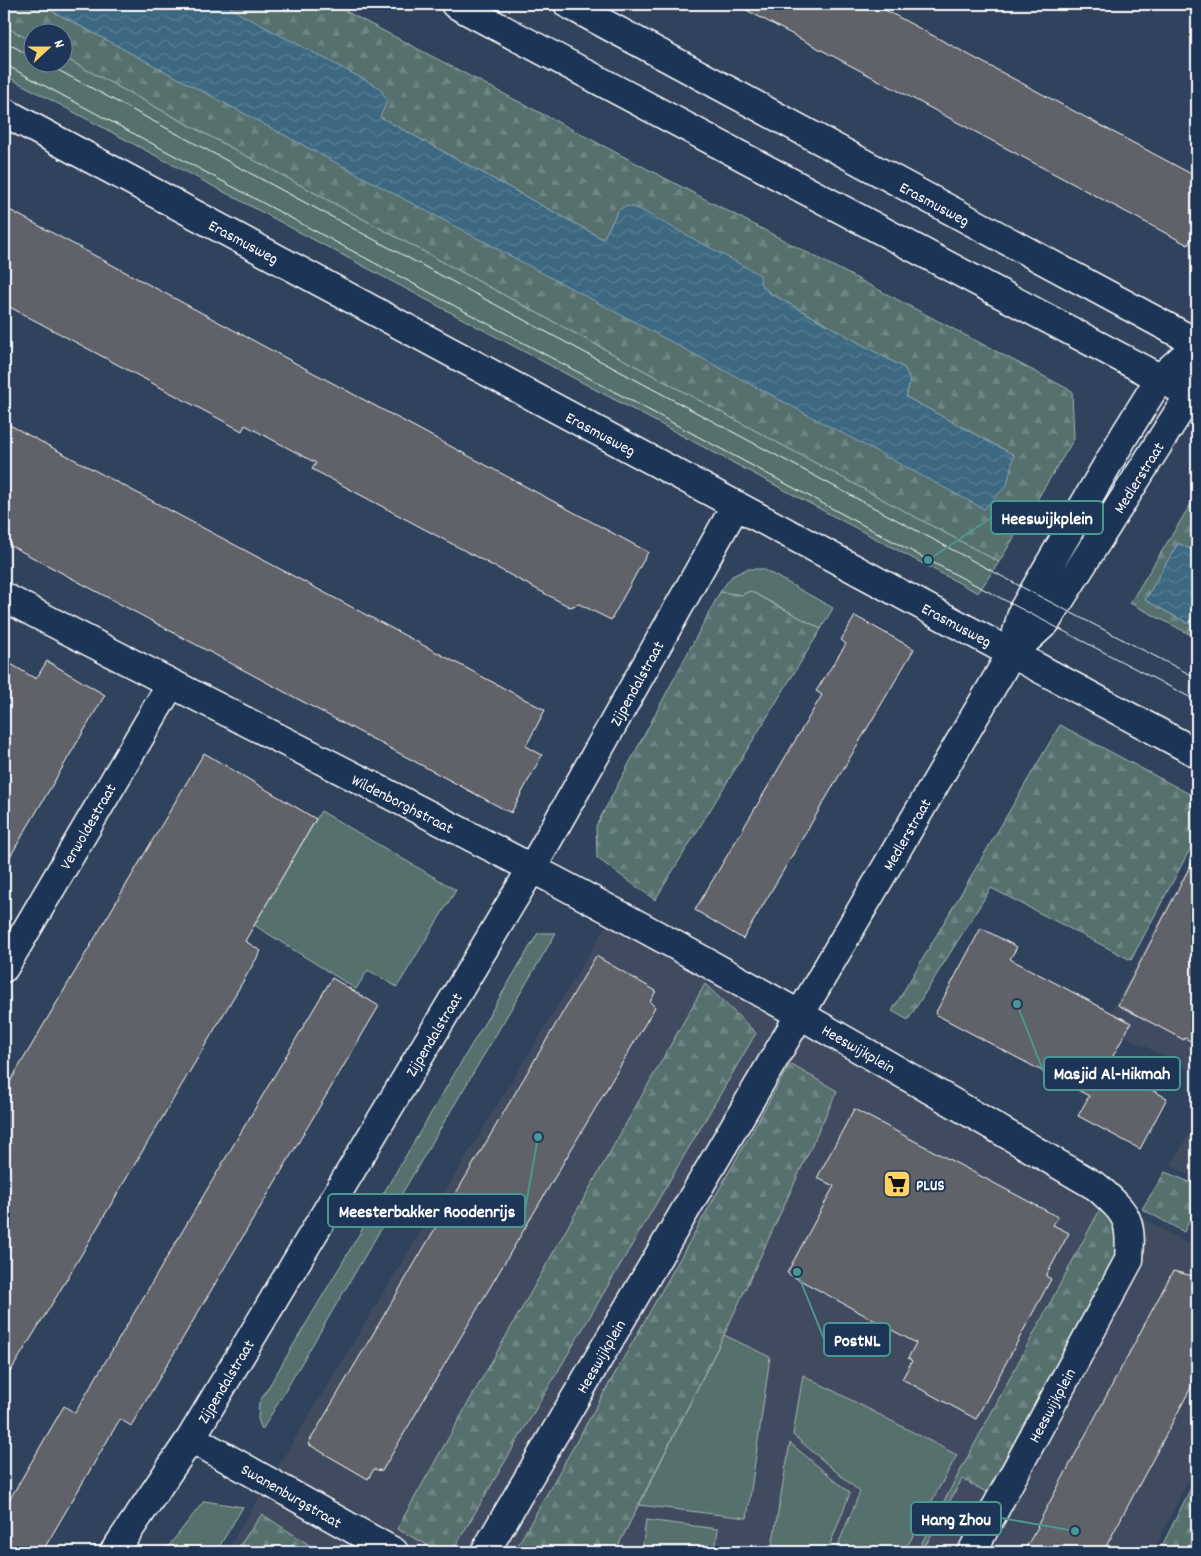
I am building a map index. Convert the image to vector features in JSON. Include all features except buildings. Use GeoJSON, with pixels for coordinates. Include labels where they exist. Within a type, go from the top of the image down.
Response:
{"type":"FeatureCollection","features":[{"type":"Feature","properties":{"kind":"street"},"geometry":{"type":"LineString","coordinates":[[455,4],[1194,396],[1197,349]]}},
{"type":"Feature","properties":{"kind":"street","name":"Erasmusweg"},"geometry":{"type":"LineString","coordinates":[[568,4],[1197,344]]}},
{"type":"Feature","properties":{"kind":"street","name":"Erasmusweg"},"geometry":{"type":"LineString","coordinates":[[4,112],[1197,753]]}},
{"type":"Feature","properties":{"kind":"street","name":"Medlerstraat"},"geometry":{"type":"LineString","coordinates":[[800,1014],[1011,654],[1022,610],[1124,436],[1160,378],[1197,344]]}},
{"type":"Feature","properties":{"kind":"street","name":"Medlerstraat"},"geometry":{"type":"LineString","coordinates":[[1011,654],[1046,622],[1194,396]]}},
{"type":"Feature","properties":{"kind":"street","name":"Zijpendalstraat"},"geometry":{"type":"LineString","coordinates":[[114,1552],[191,1438],[532,868],[736,505]]}},
{"type":"Feature","properties":{"kind":"street","name":"Wildenborghstraat"},"geometry":{"type":"LineString","coordinates":[[4,597],[170,684],[532,868],[800,1014]]}},
{"type":"Feature","properties":{"kind":"street","name":"Verwoldestraat"},"geometry":{"type":"LineString","coordinates":[[4,968],[170,684]]}},
{"type":"Feature","properties":{"kind":"street","name":"Heeswijkplein"},"geometry":{"type":"LineString","coordinates":[[484,1552],[800,1014],[1096,1187],[1119,1207],[1128,1222],[1129,1260],[972,1552]]}},
{"type":"Feature","properties":{"kind":"street","name":"Swanenburgstraat"},"geometry":{"type":"LineString","coordinates":[[191,1438],[394,1552]]}},
{"type":"Feature","properties":{"kind":"shaded area"},"geometry":{"type":"Polygon","coordinates":[[[1197,850],[1197,1073],[1104,1025],[1197,850]]]}},
{"type":"Feature","properties":{"kind":"shaded area"},"geometry":{"type":"Polygon","coordinates":[[[611,918],[1197,1249],[1197,1463],[1153,1552],[226,1552],[611,918]]]}},
{"type":"Feature","properties":{"kind":"shaded area"},"geometry":{"type":"Polygon","coordinates":[[[1197,1121],[1197,1180],[1171,1165],[1197,1121]]]}},
{"type":"Feature","properties":{"kind":"green space"},"geometry":{"type":"Polygon","coordinates":[[[4,4],[39,4],[984,508],[1014,455],[906,397],[910,380],[904,368],[770,293],[761,285],[618,211],[603,239],[380,117],[233,10],[229,4],[332,4],[1072,391],[1074,439],[999,562],[72,62],[72,22],[22,22],[22,36],[4,26],[4,4]]]}},
{"type":"Feature","properties":{"kind":"green space"},"geometry":{"type":"Polygon","coordinates":[[[4,26],[22,36],[22,72],[72,72],[72,62],[999,562],[978,593],[4,75],[4,26]]]}},
{"type":"Feature","properties":{"kind":"green space"},"geometry":{"type":"Polygon","coordinates":[[[1197,494],[1197,553],[1178,543],[1145,600],[1197,628],[1197,638],[1130,603],[1197,494]]]}},
{"type":"Feature","properties":{"kind":"green space"},"geometry":{"type":"Polygon","coordinates":[[[747,569],[763,569],[833,608],[821,629],[750,591],[742,595],[720,592],[732,576],[747,569]]]}},
{"type":"Feature","properties":{"kind":"green space"},"geometry":{"type":"Polygon","coordinates":[[[750,591],[821,629],[655,900],[597,858],[596,826],[720,592],[742,595],[750,591]]]}},
{"type":"Feature","properties":{"kind":"green space"},"geometry":{"type":"Polygon","coordinates":[[[1060,725],[1197,798],[1197,836],[1131,960],[991,888],[908,1020],[892,1011],[1060,725]]]}},
{"type":"Feature","properties":{"kind":"green space"},"geometry":{"type":"Polygon","coordinates":[[[321,811],[456,890],[397,987],[368,970],[356,989],[254,925],[321,811]]]}},
{"type":"Feature","properties":{"kind":"green space"},"geometry":{"type":"Polygon","coordinates":[[[538,933],[556,933],[262,1430],[258,1419],[259,1403],[538,933]]]}},
{"type":"Feature","properties":{"kind":"green space"},"geometry":{"type":"Polygon","coordinates":[[[705,984],[756,1033],[452,1552],[441,1552],[397,1529],[705,984]]]}},
{"type":"Feature","properties":{"kind":"green space"},"geometry":{"type":"Polygon","coordinates":[[[790,1064],[837,1091],[724,1335],[615,1552],[514,1552],[790,1064]]]}},
{"type":"Feature","properties":{"kind":"green space"},"geometry":{"type":"Polygon","coordinates":[[[1165,1172],[1197,1185],[1197,1206],[1184,1232],[1142,1209],[1165,1172]]]}},
{"type":"Feature","properties":{"kind":"green space"},"geometry":{"type":"Polygon","coordinates":[[[1104,1202],[1134,1227],[988,1493],[962,1479],[922,1552],[917,1552],[1104,1202]]]}},
{"type":"Feature","properties":{"kind":"green space"},"geometry":{"type":"Polygon","coordinates":[[[724,1335],[770,1357],[747,1518],[639,1505],[724,1335]]]}},
{"type":"Feature","properties":{"kind":"green space"},"geometry":{"type":"Polygon","coordinates":[[[803,1375],[957,1455],[904,1552],[835,1552],[860,1492],[793,1435],[803,1375]]]}},
{"type":"Feature","properties":{"kind":"green space"},"geometry":{"type":"Polygon","coordinates":[[[790,1443],[850,1493],[827,1552],[771,1552],[790,1443]]]}},
{"type":"Feature","properties":{"kind":"green space"},"geometry":{"type":"Polygon","coordinates":[[[1197,1476],[1197,1552],[1159,1552],[1197,1476]]]}},
{"type":"Feature","properties":{"kind":"green space"},"geometry":{"type":"Polygon","coordinates":[[[204,1501],[243,1507],[216,1552],[164,1552],[204,1501]]]}},
{"type":"Feature","properties":{"kind":"green space"},"geometry":{"type":"Polygon","coordinates":[[[262,1514],[314,1548],[310,1552],[235,1552],[262,1514]]]}},
{"type":"Feature","properties":{"kind":"green space"},"geometry":{"type":"Polygon","coordinates":[[[646,1520],[718,1529],[715,1552],[642,1552],[646,1520]]]}},
{"type":"Feature","properties":{"kind":"water"},"geometry":{"type":"Polygon","coordinates":[[[39,4],[229,4],[233,10],[380,88],[387,101],[380,117],[603,239],[618,211],[625,206],[635,207],[760,275],[761,285],[770,293],[904,368],[910,380],[906,397],[1014,455],[1007,485],[984,509],[39,4]]]}},
{"type":"Feature","properties":{"kind":"water"},"geometry":{"type":"Polygon","coordinates":[[[1178,543],[1197,553],[1197,628],[1145,600],[1178,543]]]}},
{"type":"Feature","properties":{"kind":"tram line"},"geometry":{"type":"LineString","coordinates":[[4,41],[22,51]]}},
{"type":"Feature","properties":{"kind":"tram line"},"geometry":{"type":"LineString","coordinates":[[4,64],[928,560],[1197,701]]}},
{"type":"Feature","properties":{"kind":"tram line"},"geometry":{"type":"LineString","coordinates":[[62,72],[1033,593],[1197,678]]}},
{"type":"Feature","properties":{"kind":"place","name":"Heeswijkplein"},"geometry":{"type":"Point","coordinates":[928,560]}},
{"type":"Feature","properties":{"kind":"place","name":"Masjid Al-Hikmah"},"geometry":{"type":"Point","coordinates":[1017,1004]}},
{"type":"Feature","properties":{"kind":"place","name":"Meesterbakker Roodenrijs"},"geometry":{"type":"Point","coordinates":[538,1137]}},
{"type":"Feature","properties":{"kind":"place","name":"PLUS"},"geometry":{"type":"Point","coordinates":[897,1184]}},
{"type":"Feature","properties":{"kind":"place","name":"PostNL"},"geometry":{"type":"Point","coordinates":[797,1272]}},
{"type":"Feature","properties":{"kind":"place","name":"Hang Zhou"},"geometry":{"type":"Point","coordinates":[1075,1531]}}]}
